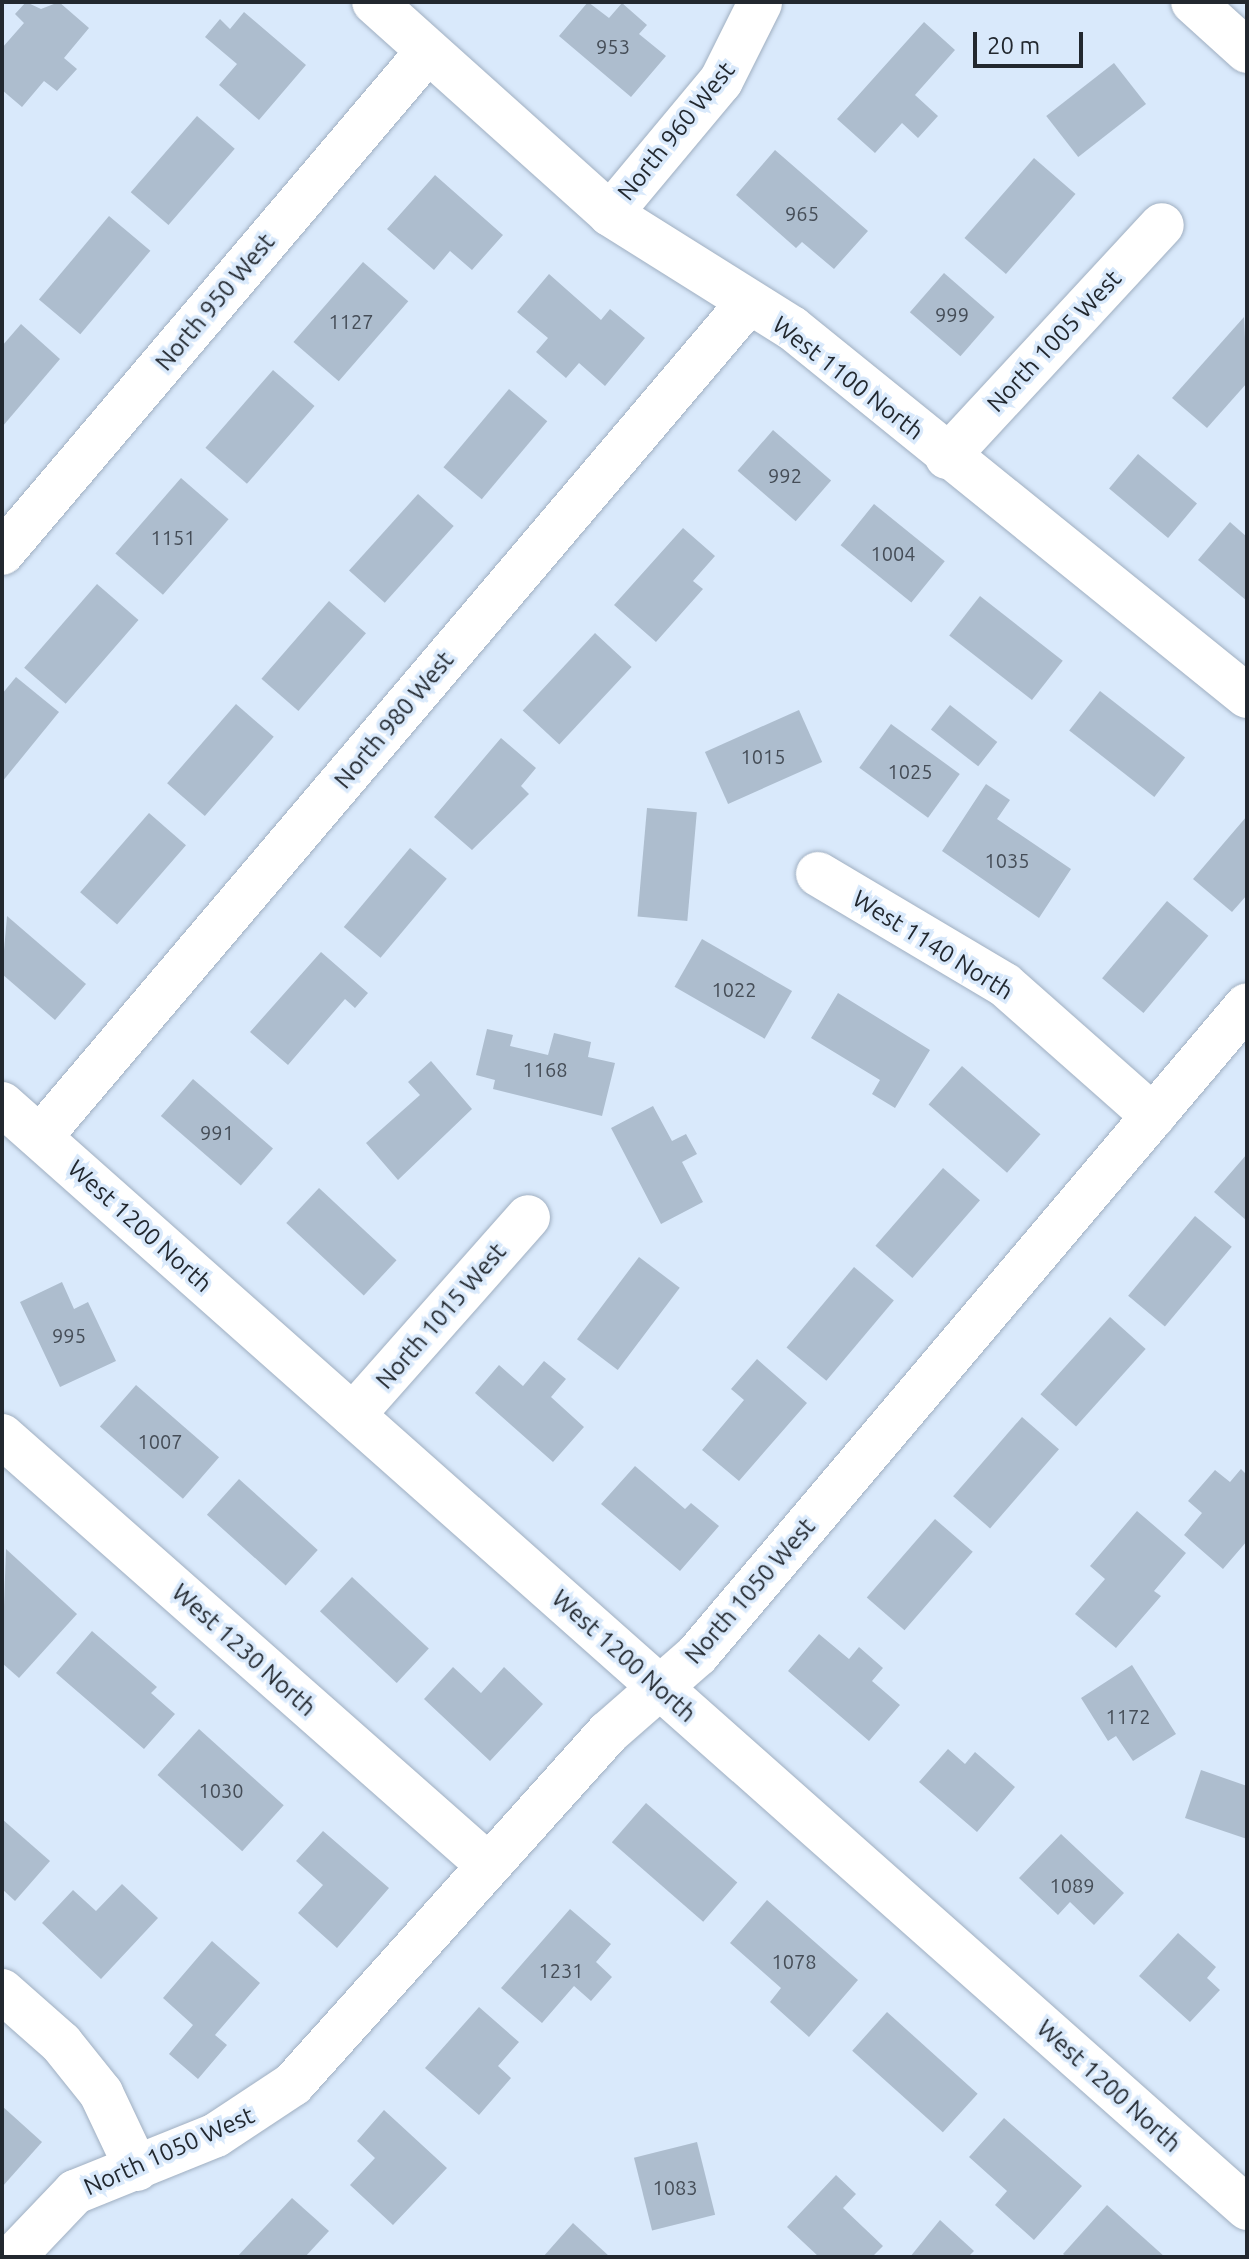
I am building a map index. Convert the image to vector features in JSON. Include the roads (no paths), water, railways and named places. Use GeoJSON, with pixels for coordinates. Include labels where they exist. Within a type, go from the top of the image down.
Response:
{"type":"FeatureCollection","features":[{"type":"Feature","properties":{"kind":"street","name":"West 1100 North"},"geometry":{"type":"LineString","coordinates":[[374,2],[610,214],[792,328],[947,457],[1247,696]]}},
{"type":"Feature","properties":{"kind":"street"},"geometry":{"type":"LineString","coordinates":[[1193,2],[1247,51]]}},
{"type":"Feature","properties":{"kind":"street","name":"North 960 West"},"geometry":{"type":"LineString","coordinates":[[610,214],[721,81],[760,3]]}},
{"type":"Feature","properties":{"kind":"street","name":"North 950 West"},"geometry":{"type":"LineString","coordinates":[[2,553],[428,51]]}},
{"type":"Feature","properties":{"kind":"street","name":"North 1005 West"},"geometry":{"type":"LineString","coordinates":[[947,457],[1162,225]]}},
{"type":"Feature","properties":{"kind":"street","name":"North 980 West"},"geometry":{"type":"LineString","coordinates":[[40,1137],[748,303]]}},
{"type":"Feature","properties":{"kind":"street","name":"West 1140 North"},"geometry":{"type":"LineString","coordinates":[[818,874],[1005,985],[1153,1116]]}},
{"type":"Feature","properties":{"kind":"street","name":"North 1050 West"},"geometry":{"type":"LineString","coordinates":[[13,2257],[75,2192],[137,2169],[256,2114],[293,2084],[487,1864],[609,1732],[697,1655],[1247,1005]]}},
{"type":"Feature","properties":{"kind":"street","name":"West 1200 North"},"geometry":{"type":"LineString","coordinates":[[2,1104],[1247,2208]]}},
{"type":"Feature","properties":{"kind":"street","name":"North 1015 West"},"geometry":{"type":"LineString","coordinates":[[353,1415],[528,1217]]}},
{"type":"Feature","properties":{"kind":"street","name":"West 1230 North"},"geometry":{"type":"LineString","coordinates":[[2,1436],[487,1864]]}},
{"type":"Feature","properties":{"kind":"street"},"geometry":{"type":"LineString","coordinates":[[2,1991],[61,2043],[101,2093],[137,2169]]}}]}
